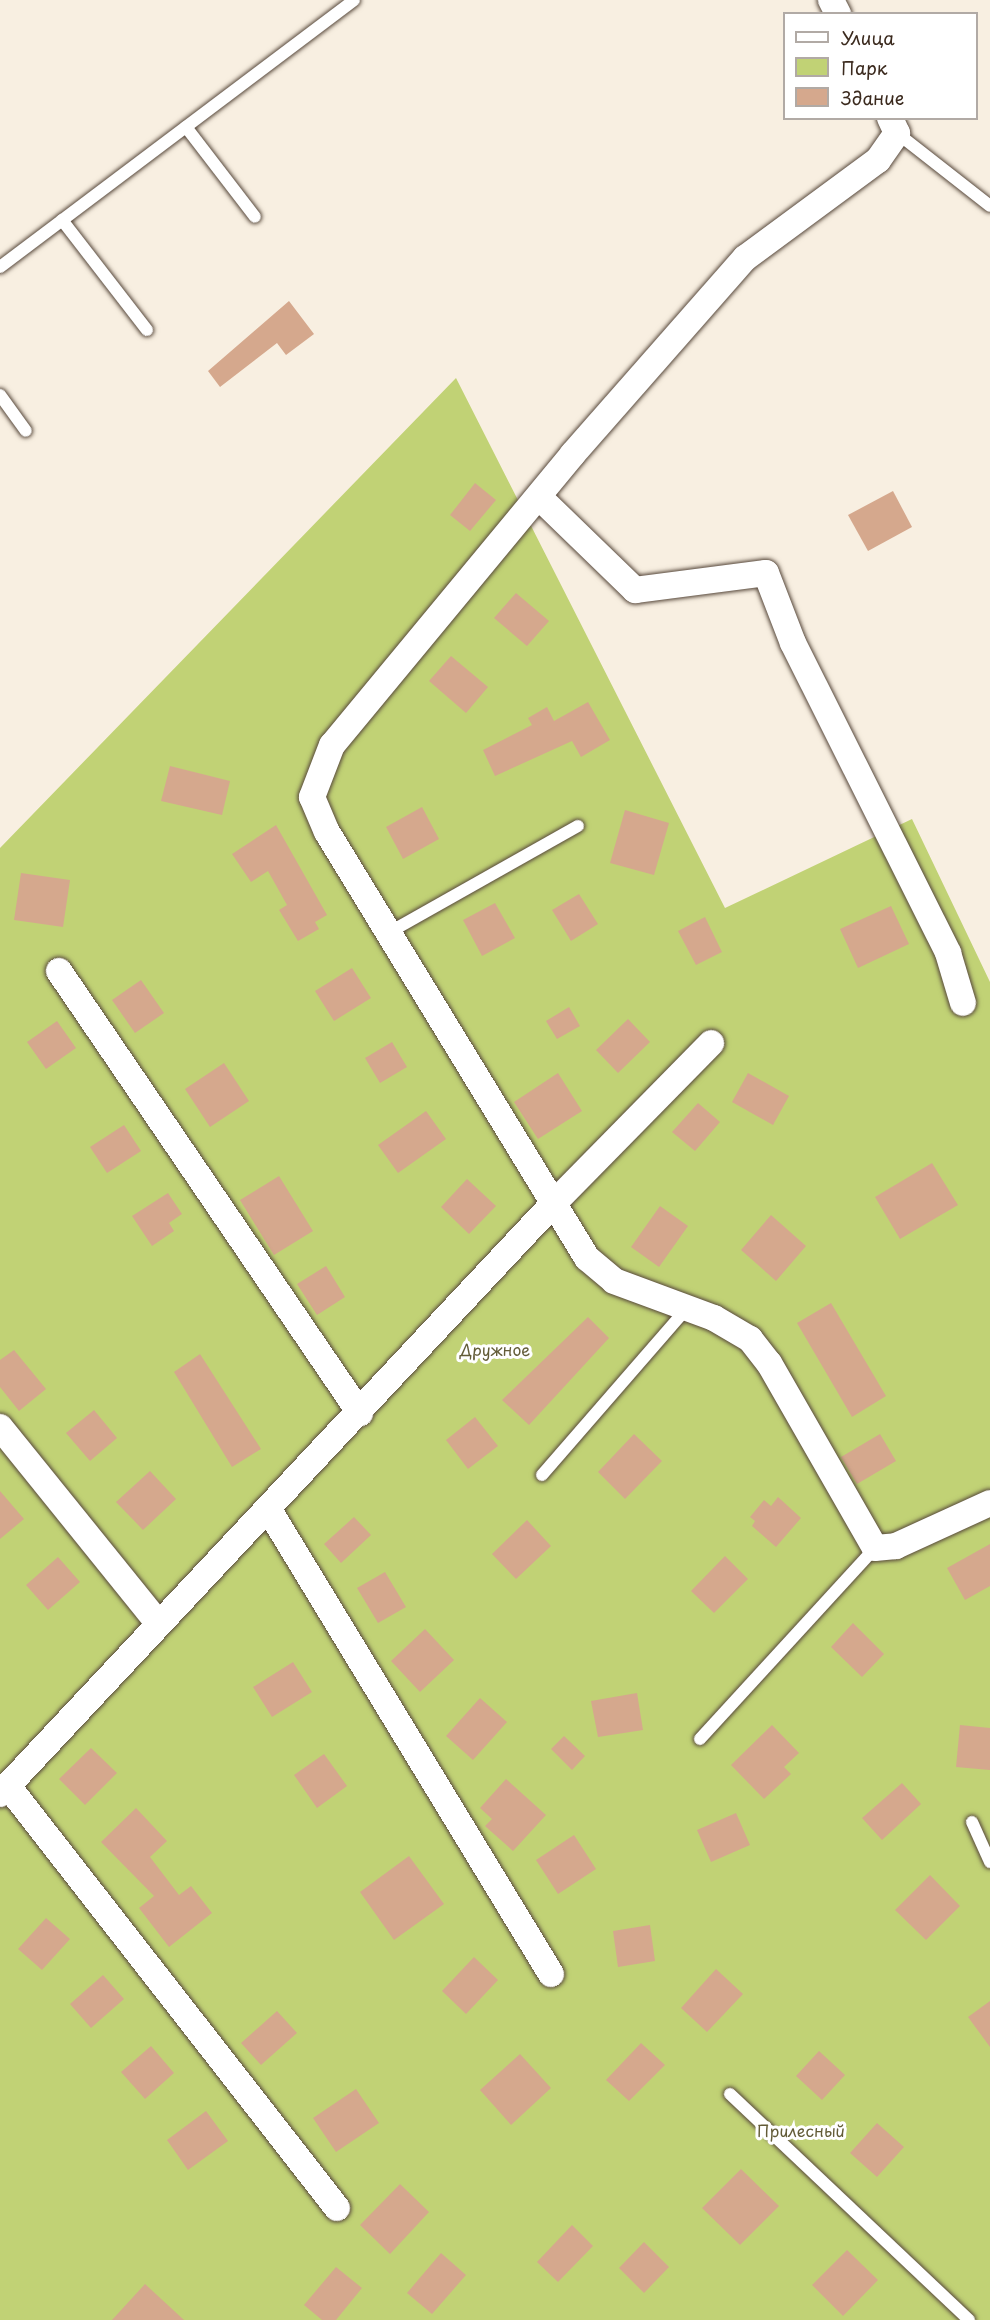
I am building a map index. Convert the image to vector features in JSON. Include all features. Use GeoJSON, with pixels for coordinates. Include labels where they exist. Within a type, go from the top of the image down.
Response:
{"type":"FeatureCollection","features":[{"type":"Feature","properties":{"kind":"street"},"geometry":{"type":"LineString","coordinates":[[894,126],[878,160],[745,258],[539,497],[332,745],[312,797],[388,933],[552,1205],[587,1258],[614,1281],[687,1308],[750,1338],[769,1363],[875,1548],[896,1546],[990,1503]]}},
{"type":"Feature","properties":{"kind":"street"},"geometry":{"type":"LineString","coordinates":[[539,497],[635,590],[766,573],[793,642],[948,953],[963,1003]]}},
{"type":"Feature","properties":{"kind":"street"},"geometry":{"type":"LineString","coordinates":[[59,971],[360,1413]]}},
{"type":"Feature","properties":{"kind":"street"},"geometry":{"type":"LineString","coordinates":[[337,2208],[4,1790],[158,1623],[360,1413],[552,1205],[711,1043]]}},
{"type":"Feature","properties":{"kind":"street"},"geometry":{"type":"LineString","coordinates":[[0,1427],[158,1623]]}},
{"type":"Feature","properties":{"kind":"street"},"geometry":{"type":"LineString","coordinates":[[268,1510],[551,1974]]}},
{"type":"Feature","properties":{"kind":"lane"},"geometry":{"type":"LineString","coordinates":[[0,267],[354,0]]}},
{"type":"Feature","properties":{"kind":"lane"},"geometry":{"type":"LineString","coordinates":[[894,126],[990,206]]}},
{"type":"Feature","properties":{"kind":"lane"},"geometry":{"type":"LineString","coordinates":[[186,127],[255,217]]}},
{"type":"Feature","properties":{"kind":"lane"},"geometry":{"type":"LineString","coordinates":[[62,220],[147,330]]}},
{"type":"Feature","properties":{"kind":"lane"},"geometry":{"type":"LineString","coordinates":[[0,395],[27,431]]}},
{"type":"Feature","properties":{"kind":"lane"},"geometry":{"type":"LineString","coordinates":[[388,933],[578,826]]}},
{"type":"Feature","properties":{"kind":"lane"},"geometry":{"type":"LineString","coordinates":[[542,1475],[687,1308]]}},
{"type":"Feature","properties":{"kind":"lane"},"geometry":{"type":"LineString","coordinates":[[700,1739],[875,1548]]}},
{"type":"Feature","properties":{"kind":"lane"},"geometry":{"type":"LineString","coordinates":[[972,1822],[990,1862]]}},
{"type":"Feature","properties":{"kind":"lane"},"geometry":{"type":"LineString","coordinates":[[730,2094],[969,2320]]}},
{"type":"Feature","properties":{"kind":"green space","name":"Дружное"},"geometry":{"type":"Polygon","coordinates":[[[456,378],[725,908],[912,819],[990,982],[990,2320],[0,2320],[0,848],[456,378]]]}},
{"type":"Feature","properties":{"kind":"building"},"geometry":{"type":"Polygon","coordinates":[[[289,301],[314,334],[286,355],[277,343],[220,387],[208,371],[289,301]]]}},
{"type":"Feature","properties":{"kind":"building"},"geometry":{"type":"Polygon","coordinates":[[[475,483],[496,500],[470,531],[450,515],[475,483]]]}},
{"type":"Feature","properties":{"kind":"building"},"geometry":{"type":"Polygon","coordinates":[[[893,491],[912,527],[868,551],[848,515],[893,491]]]}},
{"type":"Feature","properties":{"kind":"building"},"geometry":{"type":"Polygon","coordinates":[[[516,593],[549,621],[527,646],[494,618],[516,593]]]}},
{"type":"Feature","properties":{"kind":"building"},"geometry":{"type":"Polygon","coordinates":[[[451,656],[488,687],[466,713],[429,681],[451,656]]]}},
{"type":"Feature","properties":{"kind":"building"},"geometry":{"type":"Polygon","coordinates":[[[588,702],[610,740],[581,757],[572,741],[495,776],[483,750],[532,725],[528,718],[547,707],[554,721],[588,702]]]}},
{"type":"Feature","properties":{"kind":"building"},"geometry":{"type":"Polygon","coordinates":[[[170,766],[230,781],[222,815],[161,801],[170,766]]]}},
{"type":"Feature","properties":{"kind":"building"},"geometry":{"type":"Polygon","coordinates":[[[422,807],[439,839],[403,859],[386,827],[422,807]]]}},
{"type":"Feature","properties":{"kind":"building"},"geometry":{"type":"Polygon","coordinates":[[[625,810],[669,823],[654,875],[610,863],[625,810]]]}},
{"type":"Feature","properties":{"kind":"building"},"geometry":{"type":"Polygon","coordinates":[[[276,825],[327,915],[315,922],[319,929],[298,941],[279,910],[287,905],[268,871],[251,882],[232,854],[276,825]]]}},
{"type":"Feature","properties":{"kind":"building"},"geometry":{"type":"Polygon","coordinates":[[[21,873],[70,880],[63,927],[14,920],[21,873]]]}},
{"type":"Feature","properties":{"kind":"building"},"geometry":{"type":"Polygon","coordinates":[[[579,894],[598,924],[571,941],[552,910],[579,894]]]}},
{"type":"Feature","properties":{"kind":"building"},"geometry":{"type":"Polygon","coordinates":[[[495,903],[515,938],[482,956],[463,920],[495,903]]]}},
{"type":"Feature","properties":{"kind":"building"},"geometry":{"type":"Polygon","coordinates":[[[891,906],[909,944],[858,968],[840,929],[891,906]]]}},
{"type":"Feature","properties":{"kind":"building"},"geometry":{"type":"Polygon","coordinates":[[[705,917],[722,952],[696,965],[678,931],[705,917]]]}},
{"type":"Feature","properties":{"kind":"building"},"geometry":{"type":"Polygon","coordinates":[[[352,968],[371,998],[334,1021],[315,991],[352,968]]]}},
{"type":"Feature","properties":{"kind":"building"},"geometry":{"type":"Polygon","coordinates":[[[141,980],[164,1013],[135,1033],[112,1000],[141,980]]]}},
{"type":"Feature","properties":{"kind":"building"},"geometry":{"type":"Polygon","coordinates":[[[569,1007],[580,1026],[557,1039],[546,1021],[569,1007]]]}},
{"type":"Feature","properties":{"kind":"building"},"geometry":{"type":"Polygon","coordinates":[[[628,1019],[650,1042],[618,1073],[596,1050],[628,1019]]]}},
{"type":"Feature","properties":{"kind":"building"},"geometry":{"type":"Polygon","coordinates":[[[57,1021],[76,1048],[46,1069],[27,1042],[57,1021]]]}},
{"type":"Feature","properties":{"kind":"building"},"geometry":{"type":"Polygon","coordinates":[[[392,1042],[407,1067],[380,1083],[365,1058],[392,1042]]]}},
{"type":"Feature","properties":{"kind":"building"},"geometry":{"type":"Polygon","coordinates":[[[224,1063],[249,1101],[210,1127],[185,1089],[224,1063]]]}},
{"type":"Feature","properties":{"kind":"building"},"geometry":{"type":"Polygon","coordinates":[[[558,1073],[582,1111],[538,1139],[514,1102],[558,1073]]]}},
{"type":"Feature","properties":{"kind":"building"},"geometry":{"type":"Polygon","coordinates":[[[748,1073],[789,1096],[773,1125],[732,1102],[748,1073]]]}},
{"type":"Feature","properties":{"kind":"building"},"geometry":{"type":"Polygon","coordinates":[[[698,1103],[720,1122],[695,1151],[672,1132],[698,1103]]]}},
{"type":"Feature","properties":{"kind":"building"},"geometry":{"type":"Polygon","coordinates":[[[426,1111],[446,1139],[398,1173],[378,1145],[426,1111]]]}},
{"type":"Feature","properties":{"kind":"building"},"geometry":{"type":"Polygon","coordinates":[[[124,1125],[141,1151],[107,1173],[90,1147],[124,1125]]]}},
{"type":"Feature","properties":{"kind":"building"},"geometry":{"type":"Polygon","coordinates":[[[932,1163],[958,1205],[900,1239],[875,1197],[932,1163]]]}},
{"type":"Feature","properties":{"kind":"building"},"geometry":{"type":"Polygon","coordinates":[[[279,1176],[313,1231],[274,1255],[240,1200],[279,1176]]]}},
{"type":"Feature","properties":{"kind":"building"},"geometry":{"type":"Polygon","coordinates":[[[467,1179],[496,1206],[469,1234],[441,1207],[467,1179]]]}},
{"type":"Feature","properties":{"kind":"building"},"geometry":{"type":"Polygon","coordinates":[[[168,1193],[182,1214],[169,1223],[174,1231],[152,1246],[132,1216],[168,1193]]]}},
{"type":"Feature","properties":{"kind":"building"},"geometry":{"type":"Polygon","coordinates":[[[660,1206],[688,1226],[659,1267],[631,1247],[660,1206]]]}},
{"type":"Feature","properties":{"kind":"building"},"geometry":{"type":"Polygon","coordinates":[[[771,1215],[806,1246],[776,1281],[741,1250],[771,1215]]]}},
{"type":"Feature","properties":{"kind":"building"},"geometry":{"type":"Polygon","coordinates":[[[326,1266],[345,1297],[317,1315],[297,1284],[326,1266]]]}},
{"type":"Feature","properties":{"kind":"building"},"geometry":{"type":"Polygon","coordinates":[[[831,1303],[886,1396],[852,1417],[797,1323],[831,1303]]]}},
{"type":"Feature","properties":{"kind":"building"},"geometry":{"type":"Polygon","coordinates":[[[588,1317],[609,1338],[529,1425],[502,1400],[588,1317]]]}},
{"type":"Feature","properties":{"kind":"building"},"geometry":{"type":"Polygon","coordinates":[[[14,1350],[46,1389],[19,1411],[0,1387],[0,1360],[14,1350]]]}},
{"type":"Feature","properties":{"kind":"building"},"geometry":{"type":"Polygon","coordinates":[[[200,1354],[261,1449],[232,1467],[174,1372],[200,1354]]]}},
{"type":"Feature","properties":{"kind":"building"},"geometry":{"type":"Polygon","coordinates":[[[94,1410],[117,1438],[90,1461],[66,1433],[94,1410]]]}},
{"type":"Feature","properties":{"kind":"building"},"geometry":{"type":"Polygon","coordinates":[[[475,1417],[498,1446],[468,1469],[446,1440],[475,1417]]]}},
{"type":"Feature","properties":{"kind":"building"},"geometry":{"type":"Polygon","coordinates":[[[634,1434],[662,1461],[625,1499],[598,1472],[634,1434]]]}},
{"type":"Feature","properties":{"kind":"building"},"geometry":{"type":"Polygon","coordinates":[[[880,1434],[896,1461],[857,1484],[841,1457],[880,1434]]]}},
{"type":"Feature","properties":{"kind":"building"},"geometry":{"type":"Polygon","coordinates":[[[150,1471],[176,1499],[143,1530],[116,1502],[150,1471]]]}},
{"type":"Feature","properties":{"kind":"building"},"geometry":{"type":"Polygon","coordinates":[[[0,1491],[24,1519],[0,1539],[0,1491]]]}},
{"type":"Feature","properties":{"kind":"building"},"geometry":{"type":"Polygon","coordinates":[[[778,1497],[801,1518],[776,1547],[752,1526],[755,1521],[750,1517],[764,1500],[771,1506],[778,1497]]]}},
{"type":"Feature","properties":{"kind":"building"},"geometry":{"type":"Polygon","coordinates":[[[354,1517],[371,1535],[341,1563],[324,1544],[354,1517]]]}},
{"type":"Feature","properties":{"kind":"building"},"geometry":{"type":"Polygon","coordinates":[[[527,1520],[551,1546],[516,1579],[492,1554],[527,1520]]]}},
{"type":"Feature","properties":{"kind":"building"},"geometry":{"type":"Polygon","coordinates":[[[990,1544],[990,1586],[965,1600],[947,1568],[990,1544]]]}},
{"type":"Feature","properties":{"kind":"building"},"geometry":{"type":"Polygon","coordinates":[[[725,1556],[748,1579],[714,1613],[691,1591],[725,1556]]]}},
{"type":"Feature","properties":{"kind":"building"},"geometry":{"type":"Polygon","coordinates":[[[58,1557],[80,1582],[48,1610],[26,1585],[58,1557]]]}},
{"type":"Feature","properties":{"kind":"building"},"geometry":{"type":"Polygon","coordinates":[[[385,1572],[406,1607],[378,1623],[357,1588],[385,1572]]]}},
{"type":"Feature","properties":{"kind":"building"},"geometry":{"type":"Polygon","coordinates":[[[853,1623],[884,1654],[862,1677],[831,1647],[853,1623]]]}},
{"type":"Feature","properties":{"kind":"building"},"geometry":{"type":"Polygon","coordinates":[[[425,1629],[454,1660],[420,1692],[391,1661],[425,1629]]]}},
{"type":"Feature","properties":{"kind":"building"},"geometry":{"type":"Polygon","coordinates":[[[293,1662],[312,1692],[272,1717],[253,1687],[293,1662]]]}},
{"type":"Feature","properties":{"kind":"building"},"geometry":{"type":"Polygon","coordinates":[[[637,1693],[643,1730],[598,1737],[591,1701],[637,1693]]]}},
{"type":"Feature","properties":{"kind":"building"},"geometry":{"type":"Polygon","coordinates":[[[480,1698],[507,1722],[473,1760],[446,1736],[480,1698]]]}},
{"type":"Feature","properties":{"kind":"building"},"geometry":{"type":"Polygon","coordinates":[[[772,1725],[799,1753],[784,1767],[791,1774],[764,1799],[731,1765],[772,1725]]]}},
{"type":"Feature","properties":{"kind":"building"},"geometry":{"type":"Polygon","coordinates":[[[960,1725],[990,1728],[990,1770],[956,1767],[960,1725]]]}},
{"type":"Feature","properties":{"kind":"building"},"geometry":{"type":"Polygon","coordinates":[[[564,1736],[585,1756],[572,1770],[551,1749],[564,1736]]]}},
{"type":"Feature","properties":{"kind":"building"},"geometry":{"type":"Polygon","coordinates":[[[91,1748],[117,1773],[85,1805],[59,1779],[91,1748]]]}},
{"type":"Feature","properties":{"kind":"building"},"geometry":{"type":"Polygon","coordinates":[[[324,1754],[347,1786],[317,1808],[294,1775],[324,1754]]]}},
{"type":"Feature","properties":{"kind":"building"},"geometry":{"type":"Polygon","coordinates":[[[506,1779],[546,1815],[513,1851],[485,1826],[492,1819],[480,1808],[506,1779]]]}},
{"type":"Feature","properties":{"kind":"building"},"geometry":{"type":"Polygon","coordinates":[[[902,1783],[921,1804],[882,1840],[862,1818],[902,1783]]]}},
{"type":"Feature","properties":{"kind":"building"},"geometry":{"type":"Polygon","coordinates":[[[136,1808],[167,1841],[150,1857],[179,1895],[191,1886],[212,1913],[169,1947],[139,1908],[154,1896],[101,1842],[136,1808]]]}},
{"type":"Feature","properties":{"kind":"building"},"geometry":{"type":"Polygon","coordinates":[[[736,1813],[750,1845],[711,1862],[697,1830],[736,1813]]]}},
{"type":"Feature","properties":{"kind":"building"},"geometry":{"type":"Polygon","coordinates":[[[574,1835],[596,1869],[558,1894],[536,1860],[574,1835]]]}},
{"type":"Feature","properties":{"kind":"building"},"geometry":{"type":"Polygon","coordinates":[[[409,1856],[444,1904],[394,1940],[360,1892],[409,1856]]]}},
{"type":"Feature","properties":{"kind":"building"},"geometry":{"type":"Polygon","coordinates":[[[930,1875],[960,1906],[926,1940],[895,1910],[930,1875]]]}},
{"type":"Feature","properties":{"kind":"building"},"geometry":{"type":"Polygon","coordinates":[[[46,1918],[70,1939],[42,1970],[18,1949],[46,1918]]]}},
{"type":"Feature","properties":{"kind":"building"},"geometry":{"type":"Polygon","coordinates":[[[650,1925],[655,1961],[618,1967],[613,1931],[650,1925]]]}},
{"type":"Feature","properties":{"kind":"building"},"geometry":{"type":"Polygon","coordinates":[[[474,1957],[498,1980],[466,2014],[442,1991],[474,1957]]]}},
{"type":"Feature","properties":{"kind":"building"},"geometry":{"type":"Polygon","coordinates":[[[716,1969],[743,1994],[707,2032],[681,2008],[716,1969]]]}},
{"type":"Feature","properties":{"kind":"building"},"geometry":{"type":"Polygon","coordinates":[[[103,1975],[124,1999],[91,2028],[70,2004],[103,1975]]]}},
{"type":"Feature","properties":{"kind":"building"},"geometry":{"type":"Polygon","coordinates":[[[990,2001],[990,2047],[968,2017],[990,2001]]]}},
{"type":"Feature","properties":{"kind":"building"},"geometry":{"type":"Polygon","coordinates":[[[277,2011],[297,2033],[261,2065],[241,2043],[277,2011]]]}},
{"type":"Feature","properties":{"kind":"building"},"geometry":{"type":"Polygon","coordinates":[[[641,2043],[665,2065],[629,2101],[606,2080],[641,2043]]]}},
{"type":"Feature","properties":{"kind":"building"},"geometry":{"type":"Polygon","coordinates":[[[151,2046],[174,2073],[145,2099],[121,2072],[151,2046]]]}},
{"type":"Feature","properties":{"kind":"building"},"geometry":{"type":"Polygon","coordinates":[[[819,2051],[845,2075],[822,2100],[796,2076],[819,2051]]]}},
{"type":"Feature","properties":{"kind":"building"},"geometry":{"type":"Polygon","coordinates":[[[520,2054],[551,2088],[511,2125],[480,2090],[520,2054]]]}},
{"type":"Feature","properties":{"kind":"building"},"geometry":{"type":"Polygon","coordinates":[[[356,2089],[379,2123],[336,2152],[313,2118],[356,2089]]]}},
{"type":"Feature","properties":{"kind":"building"},"geometry":{"type":"Polygon","coordinates":[[[206,2111],[228,2141],[188,2170],[167,2140],[206,2111]]]}},
{"type":"Feature","properties":{"kind":"building"},"geometry":{"type":"Polygon","coordinates":[[[877,2123],[904,2147],[877,2177],[850,2153],[877,2123]]]}},
{"type":"Feature","properties":{"kind":"building"},"geometry":{"type":"Polygon","coordinates":[[[741,2169],[779,2206],[740,2245],[702,2208],[741,2169]]]}},
{"type":"Feature","properties":{"kind":"building"},"geometry":{"type":"Polygon","coordinates":[[[400,2184],[429,2212],[390,2254],[360,2225],[400,2184]]]}},
{"type":"Feature","properties":{"kind":"building"},"geometry":{"type":"Polygon","coordinates":[[[572,2225],[593,2246],[558,2282],[537,2262],[572,2225]]]}},
{"type":"Feature","properties":{"kind":"building"},"geometry":{"type":"Polygon","coordinates":[[[644,2242],[669,2267],[644,2293],[619,2268],[644,2242]]]}},
{"type":"Feature","properties":{"kind":"building"},"geometry":{"type":"Polygon","coordinates":[[[847,2250],[878,2280],[843,2316],[812,2285],[847,2250]]]}},
{"type":"Feature","properties":{"kind":"building"},"geometry":{"type":"Polygon","coordinates":[[[441,2253],[466,2275],[432,2314],[407,2293],[441,2253]]]}},
{"type":"Feature","properties":{"kind":"building"},"geometry":{"type":"Polygon","coordinates":[[[336,2267],[362,2288],[336,2320],[322,2320],[304,2305],[336,2267]]]}},
{"type":"Feature","properties":{"kind":"building"},"geometry":{"type":"Polygon","coordinates":[[[145,2284],[184,2320],[112,2320],[145,2284]]]}},
{"type":"Feature","properties":{"kind":"park label","name":"Прилесный"},"geometry":{"type":"Point","coordinates":[801,2130]}}]}
